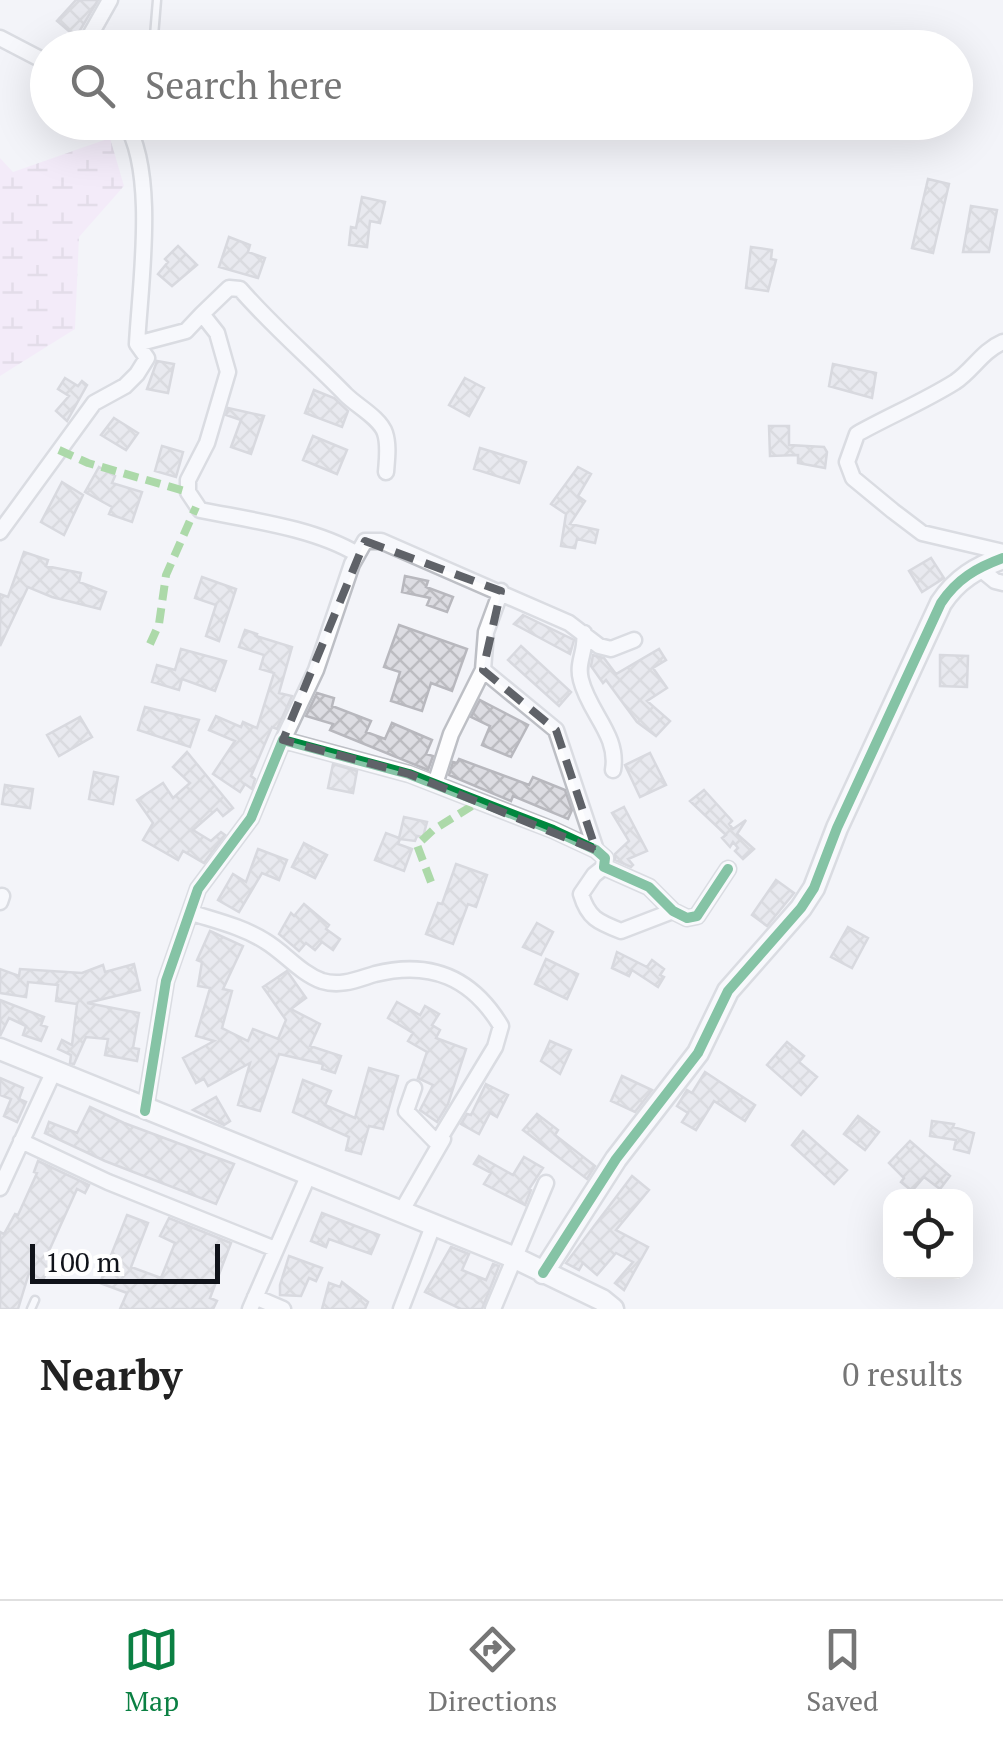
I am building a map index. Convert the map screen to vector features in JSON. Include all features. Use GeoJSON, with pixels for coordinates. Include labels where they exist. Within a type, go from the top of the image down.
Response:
{"type":"FeatureCollection","features":[{"type":"Feature","properties":{"kind":"street"},"geometry":{"type":"LineString","coordinates":[[93,30],[110,0]]}},
{"type":"Feature","properties":{"kind":"street"},"geometry":{"type":"LineString","coordinates":[[0,38],[30,54]]}},
{"type":"Feature","properties":{"kind":"street"},"geometry":{"type":"LineString","coordinates":[[0,532],[94,402],[125,386],[148,358],[137,344],[145,203],[135,140]]}},
{"type":"Feature","properties":{"kind":"street"},"geometry":{"type":"LineString","coordinates":[[137,344],[186,331],[229,288],[240,289],[275,328],[380,424],[386,434],[386,472]]}},
{"type":"Feature","properties":{"kind":"street"},"geometry":{"type":"LineString","coordinates":[[202,314],[216,333],[228,372],[207,443],[188,480],[192,502],[200,510],[299,532],[341,544],[357,554]]}},
{"type":"Feature","properties":{"kind":"street"},"geometry":{"type":"LineString","coordinates":[[1003,342],[988,348],[960,378],[908,410],[856,434],[847,462],[853,478],[922,532],[1003,555]]}},
{"type":"Feature","properties":{"kind":"street"},"geometry":{"type":"LineString","coordinates":[[145,1111],[166,981],[198,889],[250,818],[316,670],[357,554],[366,541],[381,541],[501,591],[584,633],[599,646],[611,649],[634,640]]}},
{"type":"Feature","properties":{"kind":"street"},"geometry":{"type":"LineString","coordinates":[[543,1273],[616,1158],[698,1053],[728,991],[814,888],[924,633],[952,586],[1003,555]]}},
{"type":"Feature","properties":{"kind":"street"},"geometry":{"type":"LineString","coordinates":[[978,567],[995,582],[1003,583]]}},
{"type":"Feature","properties":{"kind":"street"},"geometry":{"type":"LineString","coordinates":[[435,784],[451,734],[483,670],[486,632],[501,591]]}},
{"type":"Feature","properties":{"kind":"street"},"geometry":{"type":"LineString","coordinates":[[584,633],[586,642],[579,658],[581,683],[616,751],[613,770]]}},
{"type":"Feature","properties":{"kind":"street"},"geometry":{"type":"LineString","coordinates":[[483,670],[556,730],[596,850]]}},
{"type":"Feature","properties":{"kind":"street"},"geometry":{"type":"LineString","coordinates":[[283,740],[435,784],[552,830],[596,850],[604,858],[604,868]]}},
{"type":"Feature","properties":{"kind":"street"},"geometry":{"type":"LineString","coordinates":[[604,868],[649,887],[687,918],[697,916],[728,869]]}},
{"type":"Feature","properties":{"kind":"street"},"geometry":{"type":"LineString","coordinates":[[604,868],[580,894],[592,919],[621,931],[674,911]]}},
{"type":"Feature","properties":{"kind":"street"},"geometry":{"type":"LineString","coordinates":[[192,914],[264,940],[324,982],[344,984],[379,973],[418,968],[444,974],[485,1000],[501,1026],[496,1047],[401,1212]]}},
{"type":"Feature","properties":{"kind":"street"},"geometry":{"type":"LineString","coordinates":[[0,1050],[513,1257],[614,1309]]}},
{"type":"Feature","properties":{"kind":"street"},"geometry":{"type":"LineString","coordinates":[[0,1188],[53,1073]]}},
{"type":"Feature","properties":{"kind":"street"},"geometry":{"type":"LineString","coordinates":[[414,1088],[406,1112],[438,1144]]}},
{"type":"Feature","properties":{"kind":"street"},"geometry":{"type":"LineString","coordinates":[[438,1144],[450,1131]]}},
{"type":"Feature","properties":{"kind":"street"},"geometry":{"type":"LineString","coordinates":[[21,1141],[108,1182],[274,1249]]}},
{"type":"Feature","properties":{"kind":"street"},"geometry":{"type":"LineString","coordinates":[[283,1309],[252,1303],[310,1174]]}},
{"type":"Feature","properties":{"kind":"street"},"geometry":{"type":"LineString","coordinates":[[493,1309],[546,1182]]}},
{"type":"Feature","properties":{"kind":"street"},"geometry":{"type":"LineString","coordinates":[[401,1309],[433,1226]]}},
{"type":"Feature","properties":{"kind":"lane"},"geometry":{"type":"LineString","coordinates":[[154,30],[157,0]]}},
{"type":"Feature","properties":{"kind":"highlighted area"},"geometry":{"type":"Polygon","coordinates":[[[365,541],[501,591],[483,670],[556,730],[596,850],[409,774],[283,740],[365,541]]]}},
{"type":"Feature","properties":{"kind":"green space"},"geometry":{"type":"Polygon","coordinates":[[[111,140],[124,186],[79,237],[75,329],[0,376],[0,158],[13,172],[111,140]]]}},
{"type":"Feature","properties":{"kind":"building"},"geometry":{"type":"Polygon","coordinates":[[[76,0],[98,0],[80,30],[68,30],[57,21],[76,0]]]}},
{"type":"Feature","properties":{"kind":"building"},"geometry":{"type":"Polygon","coordinates":[[[928,179],[949,184],[933,253],[912,248],[928,179]]]}},
{"type":"Feature","properties":{"kind":"building"},"geometry":{"type":"Polygon","coordinates":[[[362,197],[385,202],[380,223],[370,221],[367,247],[349,245],[362,197]]]}},
{"type":"Feature","properties":{"kind":"building"},"geometry":{"type":"Polygon","coordinates":[[[971,206],[997,210],[989,252],[963,252],[971,206]]]}},
{"type":"Feature","properties":{"kind":"building"},"geometry":{"type":"Polygon","coordinates":[[[229,237],[250,245],[248,252],[265,258],[258,278],[219,267],[229,237]]]}},
{"type":"Feature","properties":{"kind":"building"},"geometry":{"type":"Polygon","coordinates":[[[178,246],[197,265],[172,286],[158,274],[168,262],[165,259],[178,246]]]}},
{"type":"Feature","properties":{"kind":"building"},"geometry":{"type":"Polygon","coordinates":[[[751,247],[772,250],[771,259],[776,260],[768,291],[746,288],[751,247]]]}},
{"type":"Feature","properties":{"kind":"building"},"geometry":{"type":"Polygon","coordinates":[[[157,361],[174,364],[168,393],[147,389],[157,361]]]}},
{"type":"Feature","properties":{"kind":"building"},"geometry":{"type":"Polygon","coordinates":[[[833,364],[876,373],[872,398],[829,386],[833,364]]]}},
{"type":"Feature","properties":{"kind":"building"},"geometry":{"type":"Polygon","coordinates":[[[65,378],[78,386],[82,381],[87,385],[67,421],[56,411],[69,396],[58,389],[65,378]]]}},
{"type":"Feature","properties":{"kind":"building"},"geometry":{"type":"Polygon","coordinates":[[[465,378],[484,388],[469,416],[449,405],[465,378]]]}},
{"type":"Feature","properties":{"kind":"building"},"geometry":{"type":"Polygon","coordinates":[[[314,390],[334,398],[348,411],[342,427],[305,413],[314,390]]]}},
{"type":"Feature","properties":{"kind":"building"},"geometry":{"type":"Polygon","coordinates":[[[228,408],[264,416],[251,454],[231,447],[241,420],[226,415],[228,408]]]}},
{"type":"Feature","properties":{"kind":"building"},"geometry":{"type":"Polygon","coordinates":[[[114,418],[138,433],[126,450],[101,435],[114,418]]]}},
{"type":"Feature","properties":{"kind":"building"},"geometry":{"type":"Polygon","coordinates":[[[769,426],[789,426],[789,445],[824,447],[825,468],[798,463],[798,455],[770,456],[769,426]]]}},
{"type":"Feature","properties":{"kind":"building"},"geometry":{"type":"Polygon","coordinates":[[[313,436],[347,450],[337,474],[303,460],[313,436]]]}},
{"type":"Feature","properties":{"kind":"building"},"geometry":{"type":"Polygon","coordinates":[[[162,446],[183,452],[176,477],[155,471],[162,446]]]}},
{"type":"Feature","properties":{"kind":"building"},"geometry":{"type":"Polygon","coordinates":[[[480,448],[526,462],[519,483],[474,469],[480,448]]]}},
{"type":"Feature","properties":{"kind":"building"},"geometry":{"type":"Polygon","coordinates":[[[99,467],[115,476],[112,483],[142,492],[132,522],[109,514],[112,507],[85,492],[99,467]]]}},
{"type":"Feature","properties":{"kind":"building"},"geometry":{"type":"Polygon","coordinates":[[[578,467],[591,474],[578,496],[585,501],[570,524],[598,530],[595,543],[577,539],[575,548],[561,546],[566,514],[551,504],[578,467]]]}},
{"type":"Feature","properties":{"kind":"building"},"geometry":{"type":"Polygon","coordinates":[[[62,482],[83,495],[64,535],[41,522],[62,482]]]}},
{"type":"Feature","properties":{"kind":"building"},"geometry":{"type":"Polygon","coordinates":[[[24,552],[48,560],[46,566],[81,573],[79,582],[106,592],[100,609],[28,587],[0,646],[0,594],[8,597],[24,552]]]}},
{"type":"Feature","properties":{"kind":"building"},"geometry":{"type":"Polygon","coordinates":[[[931,558],[944,578],[922,592],[909,571],[931,558]]]}},
{"type":"Feature","properties":{"kind":"building"},"geometry":{"type":"Polygon","coordinates":[[[405,576],[428,581],[426,587],[453,597],[447,612],[427,605],[430,598],[402,592],[405,576]]]}},
{"type":"Feature","properties":{"kind":"building"},"geometry":{"type":"Polygon","coordinates":[[[202,577],[236,589],[219,641],[206,636],[216,605],[195,598],[202,577]]]}},
{"type":"Feature","properties":{"kind":"building"},"geometry":{"type":"Polygon","coordinates":[[[523,615],[574,640],[570,654],[514,624],[523,615]]]}},
{"type":"Feature","properties":{"kind":"building"},"geometry":{"type":"Polygon","coordinates":[[[399,625],[467,649],[452,691],[431,683],[422,711],[391,701],[400,672],[384,667],[399,625]]]}},
{"type":"Feature","properties":{"kind":"building"},"geometry":{"type":"Polygon","coordinates":[[[245,630],[292,647],[279,693],[292,696],[277,729],[272,727],[251,776],[255,779],[252,789],[245,784],[240,792],[213,774],[235,741],[209,730],[216,716],[241,727],[243,722],[257,728],[274,673],[260,669],[264,655],[239,647],[245,630]]]}},
{"type":"Feature","properties":{"kind":"building"},"geometry":{"type":"Polygon","coordinates":[[[521,646],[571,692],[559,706],[508,660],[521,646]]]}},
{"type":"Feature","properties":{"kind":"building"},"geometry":{"type":"Polygon","coordinates":[[[181,649],[226,661],[215,691],[182,679],[179,690],[152,682],[157,665],[175,670],[181,649]]]}},
{"type":"Feature","properties":{"kind":"building"},"geometry":{"type":"Polygon","coordinates":[[[659,649],[666,660],[653,668],[667,688],[647,701],[670,721],[656,736],[637,722],[591,666],[593,655],[604,658],[616,674],[659,649]]]}},
{"type":"Feature","properties":{"kind":"building"},"geometry":{"type":"Polygon","coordinates":[[[940,655],[968,656],[967,687],[940,686],[940,655]]]}},
{"type":"Feature","properties":{"kind":"building"},"geometry":{"type":"Polygon","coordinates":[[[317,693],[334,698],[332,706],[371,721],[366,732],[385,739],[392,723],[432,740],[426,754],[433,756],[428,770],[330,730],[333,724],[306,716],[317,693]]]}},
{"type":"Feature","properties":{"kind":"building"},"geometry":{"type":"Polygon","coordinates":[[[480,700],[528,725],[511,757],[482,745],[490,726],[471,717],[480,700]]]}},
{"type":"Feature","properties":{"kind":"building"},"geometry":{"type":"Polygon","coordinates":[[[145,707],[199,720],[190,747],[138,730],[145,707]]]}},
{"type":"Feature","properties":{"kind":"building"},"geometry":{"type":"Polygon","coordinates":[[[80,717],[92,737],[59,756],[47,735],[80,717]]]}},
{"type":"Feature","properties":{"kind":"building"},"geometry":{"type":"Polygon","coordinates":[[[187,752],[233,808],[223,816],[217,809],[193,830],[211,841],[221,832],[225,835],[204,863],[183,851],[178,860],[143,840],[153,823],[137,800],[163,783],[173,798],[190,783],[173,767],[187,752]]]}},
{"type":"Feature","properties":{"kind":"building"},"geometry":{"type":"Polygon","coordinates":[[[650,753],[666,785],[640,797],[625,765],[650,753]]]}},
{"type":"Feature","properties":{"kind":"building"},"geometry":{"type":"Polygon","coordinates":[[[459,759],[529,785],[533,777],[565,790],[572,810],[568,819],[449,775],[453,762],[459,759]]]}},
{"type":"Feature","properties":{"kind":"building"},"geometry":{"type":"Polygon","coordinates":[[[333,764],[357,771],[353,793],[328,788],[333,764]]]}},
{"type":"Feature","properties":{"kind":"building"},"geometry":{"type":"Polygon","coordinates":[[[94,772],[118,777],[113,804],[89,799],[94,772]]]}},
{"type":"Feature","properties":{"kind":"building"},"geometry":{"type":"Polygon","coordinates":[[[5,785],[33,789],[30,808],[2,804],[5,785]]]}},
{"type":"Feature","properties":{"kind":"building"},"geometry":{"type":"Polygon","coordinates":[[[704,790],[732,821],[729,824],[733,829],[746,820],[737,834],[754,849],[743,859],[733,842],[730,847],[722,838],[726,835],[690,801],[704,790]]]}},
{"type":"Feature","properties":{"kind":"building"},"geometry":{"type":"Polygon","coordinates":[[[624,807],[647,851],[628,859],[631,867],[615,860],[615,854],[629,841],[612,813],[624,807]]]}},
{"type":"Feature","properties":{"kind":"building"},"geometry":{"type":"Polygon","coordinates":[[[404,817],[427,822],[423,837],[417,836],[415,841],[400,839],[398,844],[412,849],[404,871],[375,860],[386,833],[399,838],[404,817]]]}},
{"type":"Feature","properties":{"kind":"building"},"geometry":{"type":"Polygon","coordinates":[[[304,843],[327,855],[315,878],[292,867],[304,843]]]}},
{"type":"Feature","properties":{"kind":"building"},"geometry":{"type":"Polygon","coordinates":[[[258,849],[287,860],[279,880],[262,873],[239,912],[218,900],[233,874],[246,882],[258,849]]]}},
{"type":"Feature","properties":{"kind":"building"},"geometry":{"type":"Polygon","coordinates":[[[456,864],[487,875],[476,907],[468,904],[453,944],[426,934],[456,864]]]}},
{"type":"Feature","properties":{"kind":"building"},"geometry":{"type":"Polygon","coordinates":[[[776,880],[794,893],[767,926],[752,915],[776,880]]]}},
{"type":"Feature","properties":{"kind":"building"},"geometry":{"type":"Polygon","coordinates":[[[304,904],[340,939],[333,950],[322,942],[315,950],[306,943],[299,951],[279,934],[291,913],[294,916],[304,904]]]}},
{"type":"Feature","properties":{"kind":"building"},"geometry":{"type":"Polygon","coordinates":[[[537,923],[553,932],[541,955],[523,947],[537,923]]]}},
{"type":"Feature","properties":{"kind":"building"},"geometry":{"type":"Polygon","coordinates":[[[848,927],[868,938],[852,968],[831,957],[848,927]]]}},
{"type":"Feature","properties":{"kind":"building"},"geometry":{"type":"Polygon","coordinates":[[[210,931],[243,946],[223,989],[232,991],[222,1028],[248,1041],[253,1029],[278,1039],[286,1020],[263,987],[287,971],[306,998],[291,1009],[320,1024],[310,1046],[341,1056],[335,1073],[322,1069],[323,1064],[279,1054],[260,1111],[238,1105],[250,1063],[208,1086],[204,1079],[196,1083],[183,1058],[214,1041],[196,1036],[210,988],[198,986],[202,962],[197,960],[210,931]]]}},
{"type":"Feature","properties":{"kind":"building"},"geometry":{"type":"Polygon","coordinates":[[[617,952],[647,967],[652,960],[664,969],[658,987],[632,970],[629,976],[612,968],[617,952]]]}},
{"type":"Feature","properties":{"kind":"building"},"geometry":{"type":"Polygon","coordinates":[[[546,959],[578,974],[567,999],[535,984],[546,959]]]}},
{"type":"Feature","properties":{"kind":"building"},"geometry":{"type":"Polygon","coordinates":[[[134,964],[140,990],[87,1003],[139,1013],[133,1048],[139,1049],[137,1061],[105,1055],[108,1039],[86,1037],[74,1064],[70,1063],[71,1055],[58,1049],[62,1040],[72,1045],[77,1004],[56,1001],[58,985],[28,982],[26,997],[0,993],[0,969],[19,976],[20,969],[82,973],[103,965],[105,972],[134,964]]]}},
{"type":"Feature","properties":{"kind":"building"},"geometry":{"type":"Polygon","coordinates":[[[0,1000],[44,1017],[41,1025],[47,1027],[41,1041],[23,1035],[26,1026],[9,1018],[0,1036],[0,1000]]]}},
{"type":"Feature","properties":{"kind":"building"},"geometry":{"type":"Polygon","coordinates":[[[397,1002],[420,1015],[425,1006],[439,1014],[432,1025],[440,1030],[436,1038],[466,1049],[448,1104],[437,1122],[420,1110],[433,1085],[418,1078],[427,1052],[408,1041],[413,1033],[388,1018],[397,1002]]]}},
{"type":"Feature","properties":{"kind":"building"},"geometry":{"type":"Polygon","coordinates":[[[550,1041],[571,1050],[560,1074],[541,1061],[550,1041]]]}},
{"type":"Feature","properties":{"kind":"building"},"geometry":{"type":"Polygon","coordinates":[[[787,1042],[804,1056],[799,1062],[817,1077],[801,1095],[767,1065],[787,1042]]]}},
{"type":"Feature","properties":{"kind":"building"},"geometry":{"type":"Polygon","coordinates":[[[369,1068],[398,1076],[383,1129],[369,1126],[361,1154],[346,1150],[349,1137],[293,1112],[303,1080],[331,1091],[325,1105],[355,1118],[369,1068]]]}},
{"type":"Feature","properties":{"kind":"building"},"geometry":{"type":"Polygon","coordinates":[[[705,1072],[755,1105],[745,1121],[714,1101],[696,1130],[682,1122],[688,1113],[677,1106],[687,1090],[692,1093],[705,1072]]]}},
{"type":"Feature","properties":{"kind":"building"},"geometry":{"type":"Polygon","coordinates":[[[622,1076],[652,1090],[635,1112],[611,1101],[622,1076]]]}},
{"type":"Feature","properties":{"kind":"building"},"geometry":{"type":"Polygon","coordinates":[[[0,1078],[23,1088],[19,1099],[26,1102],[17,1122],[4,1116],[11,1099],[0,1095],[0,1078]]]}},
{"type":"Feature","properties":{"kind":"building"},"geometry":{"type":"Polygon","coordinates":[[[486,1084],[508,1095],[497,1117],[490,1113],[479,1134],[461,1124],[467,1114],[471,1115],[486,1084]]]}},
{"type":"Feature","properties":{"kind":"building"},"geometry":{"type":"Polygon","coordinates":[[[216,1097],[230,1121],[224,1125],[193,1110],[216,1097]]]}},
{"type":"Feature","properties":{"kind":"building"},"geometry":{"type":"Polygon","coordinates":[[[90,1107],[234,1164],[216,1204],[45,1133],[49,1122],[77,1133],[90,1107]]]}},
{"type":"Feature","properties":{"kind":"building"},"geometry":{"type":"Polygon","coordinates":[[[537,1114],[558,1130],[555,1135],[595,1166],[587,1179],[523,1130],[537,1114]]]}},
{"type":"Feature","properties":{"kind":"building"},"geometry":{"type":"Polygon","coordinates":[[[858,1116],[879,1132],[865,1150],[844,1134],[858,1116]]]}},
{"type":"Feature","properties":{"kind":"building"},"geometry":{"type":"Polygon","coordinates":[[[932,1121],[954,1124],[953,1127],[974,1133],[969,1153],[954,1149],[956,1140],[930,1136],[932,1121]]]}},
{"type":"Feature","properties":{"kind":"building"},"geometry":{"type":"Polygon","coordinates":[[[803,1131],[847,1170],[834,1184],[792,1145],[803,1131]]]}},
{"type":"Feature","properties":{"kind":"building"},"geometry":{"type":"Polygon","coordinates":[[[910,1141],[950,1176],[940,1189],[924,1177],[910,1189],[889,1163],[910,1141]]]}},
{"type":"Feature","properties":{"kind":"building"},"geometry":{"type":"Polygon","coordinates":[[[479,1156],[513,1175],[524,1157],[543,1168],[529,1189],[525,1205],[484,1184],[491,1173],[474,1164],[479,1156]]]}},
{"type":"Feature","properties":{"kind":"building"},"geometry":{"type":"Polygon","coordinates":[[[38,1161],[89,1185],[85,1193],[77,1189],[48,1253],[54,1256],[43,1280],[29,1273],[18,1309],[0,1309],[0,1232],[4,1234],[15,1214],[18,1215],[37,1173],[34,1172],[38,1161]]]}},
{"type":"Feature","properties":{"kind":"building"},"geometry":{"type":"Polygon","coordinates":[[[632,1176],[649,1190],[616,1230],[648,1247],[624,1290],[615,1283],[633,1262],[616,1253],[597,1275],[583,1263],[579,1270],[566,1263],[632,1176]]]}},
{"type":"Feature","properties":{"kind":"building"},"geometry":{"type":"Polygon","coordinates":[[[322,1213],[379,1235],[371,1254],[329,1239],[326,1247],[311,1241],[322,1213]]]}},
{"type":"Feature","properties":{"kind":"building"},"geometry":{"type":"Polygon","coordinates":[[[127,1215],[148,1223],[131,1267],[161,1278],[175,1243],[160,1236],[169,1218],[231,1243],[210,1298],[217,1301],[213,1309],[120,1309],[127,1293],[100,1283],[127,1215]]]}},
{"type":"Feature","properties":{"kind":"building"},"geometry":{"type":"Polygon","coordinates":[[[451,1247],[469,1254],[462,1270],[486,1280],[493,1264],[499,1266],[482,1309],[461,1309],[425,1292],[451,1247]]]}},
{"type":"Feature","properties":{"kind":"building"},"geometry":{"type":"Polygon","coordinates":[[[289,1256],[322,1268],[316,1281],[309,1278],[301,1296],[280,1295],[289,1256]]]}},
{"type":"Feature","properties":{"kind":"building"},"geometry":{"type":"Polygon","coordinates":[[[342,1282],[368,1302],[365,1309],[322,1309],[329,1283],[340,1287],[342,1282]]]}},
{"type":"Feature","properties":{"kind":"marked path"},"geometry":{"type":"LineString","coordinates":[[59,450],[88,463],[188,492]]}},
{"type":"Feature","properties":{"kind":"marked path"},"geometry":{"type":"LineString","coordinates":[[150,644],[159,624],[166,575],[196,507]]}},
{"type":"Feature","properties":{"kind":"marked path"},"geometry":{"type":"LineString","coordinates":[[431,882],[417,845],[433,830],[480,801]]}},
{"type":"Feature","properties":{"kind":"cycle path"},"geometry":{"type":"LineString","coordinates":[[543,1273],[616,1159],[698,1053],[728,991],[814,888],[837,828],[941,603],[968,575],[1003,558]]}},
{"type":"Feature","properties":{"kind":"cycle path"},"geometry":{"type":"LineString","coordinates":[[145,1111],[166,981],[198,889],[251,818],[283,740],[409,774],[553,830],[596,850],[605,858],[604,867],[649,887],[673,911],[687,918],[697,916],[728,869]]}}]}
